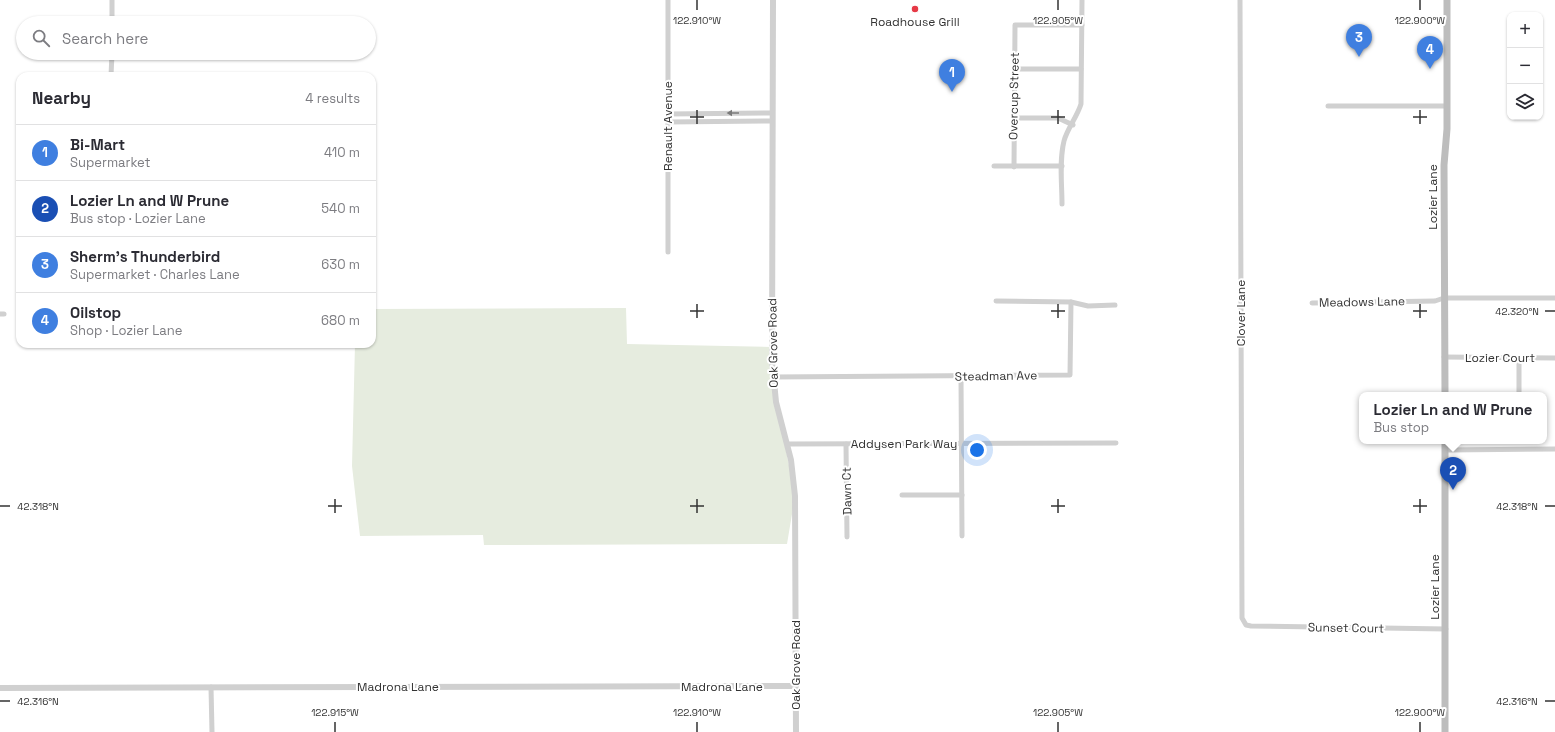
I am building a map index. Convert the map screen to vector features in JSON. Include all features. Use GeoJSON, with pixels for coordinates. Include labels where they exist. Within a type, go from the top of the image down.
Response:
{"type":"FeatureCollection","features":[{"type":"Feature","properties":{"kind":"main road","name":"Lozier Lane"},"geometry":{"type":"LineString","coordinates":[[1445,392],[1444,171],[1447,106],[1447,0]]}},
{"type":"Feature","properties":{"kind":"main road","name":"Lozier Lane"},"geometry":{"type":"LineString","coordinates":[[1445,444],[1445,732]]}},
{"type":"Feature","properties":{"kind":"street"},"geometry":{"type":"LineString","coordinates":[[112,0],[112,16]]}},
{"type":"Feature","properties":{"kind":"street","name":"Renault Avenue"},"geometry":{"type":"LineString","coordinates":[[668,0],[668,252]]}},
{"type":"Feature","properties":{"kind":"street","name":"Oak Grove Road"},"geometry":{"type":"LineString","coordinates":[[773,0],[773,377],[776,402],[794,478],[796,732]]}},
{"type":"Feature","properties":{"kind":"street"},"geometry":{"type":"LineString","coordinates":[[1062,204],[1062,166],[1065,139],[1073,125],[1081,104],[1082,0]]}},
{"type":"Feature","properties":{"kind":"street","name":"Clover Lane"},"geometry":{"type":"LineString","coordinates":[[1240,0],[1241,576],[1242,618],[1246,625]]}},
{"type":"Feature","properties":{"kind":"street","name":"Overcup Street"},"geometry":{"type":"LineString","coordinates":[[1014,167],[1015,25],[1082,25]]}},
{"type":"Feature","properties":{"kind":"street"},"geometry":{"type":"LineString","coordinates":[[111,72],[112,60]]}},
{"type":"Feature","properties":{"kind":"street"},"geometry":{"type":"LineString","coordinates":[[1015,69],[1082,69]]}},
{"type":"Feature","properties":{"kind":"street"},"geometry":{"type":"LineString","coordinates":[[1328,106],[1447,106]]}},
{"type":"Feature","properties":{"kind":"street"},"geometry":{"type":"LineString","coordinates":[[668,114],[772,113]]}},
{"type":"Feature","properties":{"kind":"street"},"geometry":{"type":"LineString","coordinates":[[1014,118],[1058,118],[1073,125]]}},
{"type":"Feature","properties":{"kind":"street"},"geometry":{"type":"LineString","coordinates":[[668,122],[772,121]]}},
{"type":"Feature","properties":{"kind":"street"},"geometry":{"type":"LineString","coordinates":[[994,166],[1062,166]]}},
{"type":"Feature","properties":{"kind":"street","name":"Meadows Lane"},"geometry":{"type":"LineString","coordinates":[[1312,303],[1435,301],[1444,298],[1555,298]]}},
{"type":"Feature","properties":{"kind":"street"},"geometry":{"type":"LineString","coordinates":[[996,301],[1071,302],[1088,306],[1115,305]]}},
{"type":"Feature","properties":{"kind":"street","name":"Steadman Ave"},"geometry":{"type":"LineString","coordinates":[[773,377],[961,377],[1070,375],[1071,302]]}},
{"type":"Feature","properties":{"kind":"street","name":"Lozier Court"},"geometry":{"type":"LineString","coordinates":[[1444,357],[1555,358]]}},
{"type":"Feature","properties":{"kind":"street"},"geometry":{"type":"LineString","coordinates":[[1519,358],[1519,392]]}},
{"type":"Feature","properties":{"kind":"street"},"geometry":{"type":"LineString","coordinates":[[961,377],[962,536]]}},
{"type":"Feature","properties":{"kind":"street","name":"Addysen Park Way"},"geometry":{"type":"LineString","coordinates":[[787,444],[1116,444]]}},
{"type":"Feature","properties":{"kind":"street","name":"Dawn Ct"},"geometry":{"type":"LineString","coordinates":[[846,444],[847,537]]}},
{"type":"Feature","properties":{"kind":"street"},"geometry":{"type":"LineString","coordinates":[[1446,450],[1555,449]]}},
{"type":"Feature","properties":{"kind":"street"},"geometry":{"type":"LineString","coordinates":[[902,495],[962,495]]}},
{"type":"Feature","properties":{"kind":"street","name":"Sunset Court"},"geometry":{"type":"LineString","coordinates":[[1246,625],[1446,629]]}},
{"type":"Feature","properties":{"kind":"street","name":"Madrona Lane"},"geometry":{"type":"LineString","coordinates":[[0,688],[796,686]]}},
{"type":"Feature","properties":{"kind":"street"},"geometry":{"type":"LineString","coordinates":[[211,688],[212,732]]}},
{"type":"Feature","properties":{"kind":"shaded area"},"geometry":{"type":"Polygon","coordinates":[[[626,308],[627,344],[772,347],[774,389],[795,496],[787,544],[484,545],[483,535],[360,536],[352,466],[355,348],[376,348],[376,309],[626,308]]]}},
{"type":"Feature","properties":{"kind":"place","name":"Roadhouse Grill"},"geometry":{"type":"Point","coordinates":[915,9]}},
{"type":"Feature","properties":{"kind":"place","name":"Sherm's Thunderbird"},"geometry":{"type":"Point","coordinates":[1359,57]}},
{"type":"Feature","properties":{"kind":"place","name":"Oilstop"},"geometry":{"type":"Point","coordinates":[1430,69]}},
{"type":"Feature","properties":{"kind":"place","name":"Bi-Mart"},"geometry":{"type":"Point","coordinates":[952,92]}},
{"type":"Feature","properties":{"kind":"place","name":"Lozier Ln and W Prune"},"geometry":{"type":"Point","coordinates":[1453,490]}}]}
